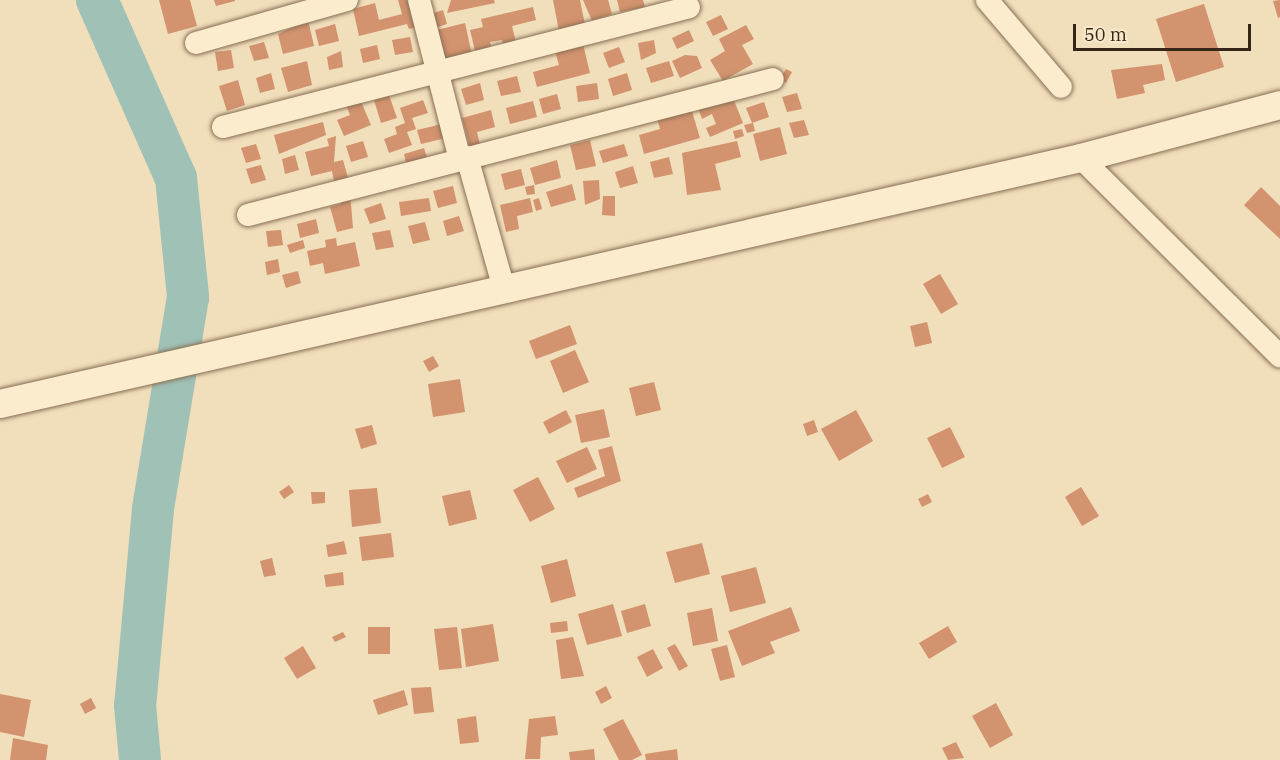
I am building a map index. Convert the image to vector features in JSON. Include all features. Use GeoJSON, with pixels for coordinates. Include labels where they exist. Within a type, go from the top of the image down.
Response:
{"type":"FeatureCollection","features":[{"type":"Feature","properties":{"kind":"street"},"geometry":{"type":"LineString","coordinates":[[196,43],[347,0]]}},
{"type":"Feature","properties":{"kind":"street"},"geometry":{"type":"LineString","coordinates":[[419,0],[437,71],[504,289]]}},
{"type":"Feature","properties":{"kind":"street"},"geometry":{"type":"LineString","coordinates":[[987,0],[1061,87]]}},
{"type":"Feature","properties":{"kind":"street"},"geometry":{"type":"LineString","coordinates":[[223,127],[689,8]]}},
{"type":"Feature","properties":{"kind":"street"},"geometry":{"type":"LineString","coordinates":[[248,216],[773,79]]}},
{"type":"Feature","properties":{"kind":"street"},"geometry":{"type":"LineString","coordinates":[[0,404],[1081,158],[1280,105]]}},
{"type":"Feature","properties":{"kind":"street"},"geometry":{"type":"LineString","coordinates":[[1081,158],[1280,356]]}},
{"type":"Feature","properties":{"kind":"building"},"geometry":{"type":"Polygon","coordinates":[[[159,0],[190,0],[197,26],[168,34],[159,0]]]}},
{"type":"Feature","properties":{"kind":"building"},"geometry":{"type":"Polygon","coordinates":[[[214,0],[235,0],[235,1],[216,6],[214,0]]]}},
{"type":"Feature","properties":{"kind":"building"},"geometry":{"type":"Polygon","coordinates":[[[398,0],[412,0],[419,27],[409,29],[407,24],[359,36],[353,9],[375,3],[379,20],[402,14],[398,0]]]}},
{"type":"Feature","properties":{"kind":"building"},"geometry":{"type":"Polygon","coordinates":[[[451,0],[494,0],[495,3],[447,13],[451,0]]]}},
{"type":"Feature","properties":{"kind":"building"},"geometry":{"type":"Polygon","coordinates":[[[553,0],[580,0],[585,25],[559,31],[553,0]]]}},
{"type":"Feature","properties":{"kind":"building"},"geometry":{"type":"Polygon","coordinates":[[[583,0],[608,0],[612,14],[592,21],[583,0]]]}},
{"type":"Feature","properties":{"kind":"building"},"geometry":{"type":"Polygon","coordinates":[[[617,0],[643,0],[645,7],[620,12],[617,0]]]}},
{"type":"Feature","properties":{"kind":"building"},"geometry":{"type":"Polygon","coordinates":[[[1280,0],[1280,17],[1278,18],[1273,1],[1280,0]]]}},
{"type":"Feature","properties":{"kind":"building"},"geometry":{"type":"Polygon","coordinates":[[[1204,4],[1224,67],[1176,82],[1156,19],[1204,4]]]}},
{"type":"Feature","properties":{"kind":"building"},"geometry":{"type":"Polygon","coordinates":[[[533,7],[536,20],[512,26],[517,46],[504,49],[502,40],[490,42],[492,51],[476,55],[470,30],[483,27],[481,19],[533,7]]]}},
{"type":"Feature","properties":{"kind":"building"},"geometry":{"type":"Polygon","coordinates":[[[443,10],[447,24],[435,28],[431,14],[443,10]]]}},
{"type":"Feature","properties":{"kind":"building"},"geometry":{"type":"Polygon","coordinates":[[[721,15],[728,29],[713,36],[706,22],[721,15]]]}},
{"type":"Feature","properties":{"kind":"building"},"geometry":{"type":"Polygon","coordinates":[[[308,20],[314,46],[283,54],[278,34],[308,20]]]}},
{"type":"Feature","properties":{"kind":"building"},"geometry":{"type":"Polygon","coordinates":[[[465,23],[472,55],[445,61],[437,30],[465,23]]]}},
{"type":"Feature","properties":{"kind":"building"},"geometry":{"type":"Polygon","coordinates":[[[335,24],[339,41],[319,46],[315,30],[335,24]]]}},
{"type":"Feature","properties":{"kind":"building"},"geometry":{"type":"Polygon","coordinates":[[[746,25],[754,39],[742,45],[753,64],[723,81],[710,60],[725,51],[719,39],[746,25]]]}},
{"type":"Feature","properties":{"kind":"building"},"geometry":{"type":"Polygon","coordinates":[[[689,30],[694,41],[677,49],[672,38],[689,30]]]}},
{"type":"Feature","properties":{"kind":"building"},"geometry":{"type":"Polygon","coordinates":[[[410,37],[413,52],[395,55],[392,40],[410,37]]]}},
{"type":"Feature","properties":{"kind":"building"},"geometry":{"type":"Polygon","coordinates":[[[654,40],[656,53],[641,60],[638,43],[654,40]]]}},
{"type":"Feature","properties":{"kind":"building"},"geometry":{"type":"Polygon","coordinates":[[[264,42],[269,58],[254,61],[249,46],[264,42]]]}},
{"type":"Feature","properties":{"kind":"building"},"geometry":{"type":"Polygon","coordinates":[[[583,44],[590,73],[537,87],[533,72],[559,65],[555,51],[583,44]]]}},
{"type":"Feature","properties":{"kind":"building"},"geometry":{"type":"Polygon","coordinates":[[[377,45],[380,59],[363,63],[360,49],[377,45]]]}},
{"type":"Feature","properties":{"kind":"building"},"geometry":{"type":"Polygon","coordinates":[[[619,47],[625,62],[609,68],[603,53],[619,47]]]}},
{"type":"Feature","properties":{"kind":"building"},"geometry":{"type":"Polygon","coordinates":[[[231,50],[234,68],[218,71],[215,52],[231,50]]]}},
{"type":"Feature","properties":{"kind":"building"},"geometry":{"type":"Polygon","coordinates":[[[341,51],[343,67],[329,70],[327,57],[341,51]]]}},
{"type":"Feature","properties":{"kind":"building"},"geometry":{"type":"Polygon","coordinates":[[[685,55],[697,56],[702,68],[680,78],[672,61],[685,55]]]}},
{"type":"Feature","properties":{"kind":"building"},"geometry":{"type":"Polygon","coordinates":[[[307,61],[312,85],[288,92],[281,68],[307,61]]]}},
{"type":"Feature","properties":{"kind":"building"},"geometry":{"type":"Polygon","coordinates":[[[669,61],[674,76],[651,83],[646,68],[669,61]]]}},
{"type":"Feature","properties":{"kind":"building"},"geometry":{"type":"Polygon","coordinates":[[[1162,64],[1165,80],[1143,85],[1145,93],[1117,99],[1111,70],[1162,64]]]}},
{"type":"Feature","properties":{"kind":"building"},"geometry":{"type":"Polygon","coordinates":[[[786,69],[792,72],[786,83],[780,79],[786,69]]]}},
{"type":"Feature","properties":{"kind":"building"},"geometry":{"type":"Polygon","coordinates":[[[271,73],[275,89],[260,93],[256,78],[271,73]]]}},
{"type":"Feature","properties":{"kind":"building"},"geometry":{"type":"Polygon","coordinates":[[[627,73],[632,90],[613,96],[608,79],[627,73]]]}},
{"type":"Feature","properties":{"kind":"building"},"geometry":{"type":"Polygon","coordinates":[[[517,76],[521,92],[501,96],[497,81],[517,76]]]}},
{"type":"Feature","properties":{"kind":"building"},"geometry":{"type":"Polygon","coordinates":[[[238,80],[245,105],[227,111],[219,86],[238,80]]]}},
{"type":"Feature","properties":{"kind":"building"},"geometry":{"type":"Polygon","coordinates":[[[480,83],[484,100],[466,105],[461,89],[480,83]]]}},
{"type":"Feature","properties":{"kind":"building"},"geometry":{"type":"Polygon","coordinates":[[[597,83],[599,99],[578,102],[576,86],[597,83]]]}},
{"type":"Feature","properties":{"kind":"building"},"geometry":{"type":"Polygon","coordinates":[[[731,93],[743,123],[710,137],[706,128],[716,124],[712,114],[702,119],[698,108],[731,93]]]}},
{"type":"Feature","properties":{"kind":"building"},"geometry":{"type":"Polygon","coordinates":[[[797,93],[802,109],[787,112],[782,97],[797,93]]]}},
{"type":"Feature","properties":{"kind":"building"},"geometry":{"type":"Polygon","coordinates":[[[557,94],[561,109],[543,114],[539,99],[557,94]]]}},
{"type":"Feature","properties":{"kind":"building"},"geometry":{"type":"Polygon","coordinates":[[[389,95],[397,118],[381,123],[374,100],[389,95]]]}},
{"type":"Feature","properties":{"kind":"building"},"geometry":{"type":"Polygon","coordinates":[[[360,99],[371,125],[344,136],[337,120],[350,115],[346,105],[360,99]]]}},
{"type":"Feature","properties":{"kind":"building"},"geometry":{"type":"Polygon","coordinates":[[[423,100],[428,113],[412,118],[416,129],[407,132],[412,145],[389,153],[384,139],[397,134],[395,127],[405,123],[400,108],[423,100]]]}},
{"type":"Feature","properties":{"kind":"building"},"geometry":{"type":"Polygon","coordinates":[[[533,101],[537,117],[510,124],[506,108],[533,101]]]}},
{"type":"Feature","properties":{"kind":"building"},"geometry":{"type":"Polygon","coordinates":[[[764,102],[769,117],[752,123],[746,108],[764,102]]]}},
{"type":"Feature","properties":{"kind":"building"},"geometry":{"type":"Polygon","coordinates":[[[691,108],[700,138],[644,154],[639,135],[660,129],[657,118],[691,108]]]}},
{"type":"Feature","properties":{"kind":"building"},"geometry":{"type":"Polygon","coordinates":[[[491,110],[495,127],[477,132],[480,145],[470,148],[462,118],[491,110]]]}},
{"type":"Feature","properties":{"kind":"building"},"geometry":{"type":"Polygon","coordinates":[[[804,120],[809,135],[794,138],[789,123],[804,120]]]}},
{"type":"Feature","properties":{"kind":"building"},"geometry":{"type":"Polygon","coordinates":[[[323,122],[326,135],[279,154],[274,135],[323,122]]]}},
{"type":"Feature","properties":{"kind":"building"},"geometry":{"type":"Polygon","coordinates":[[[753,123],[755,131],[747,133],[744,125],[753,123]]]}},
{"type":"Feature","properties":{"kind":"building"},"geometry":{"type":"Polygon","coordinates":[[[442,124],[446,138],[421,144],[417,130],[442,124]]]}},
{"type":"Feature","properties":{"kind":"building"},"geometry":{"type":"Polygon","coordinates":[[[780,127],[787,154],[760,161],[753,134],[780,127]]]}},
{"type":"Feature","properties":{"kind":"building"},"geometry":{"type":"Polygon","coordinates":[[[742,129],[744,136],[735,139],[733,131],[742,129]]]}},
{"type":"Feature","properties":{"kind":"building"},"geometry":{"type":"Polygon","coordinates":[[[336,136],[334,162],[343,160],[348,178],[334,181],[332,171],[311,176],[305,152],[329,146],[327,139],[336,136]]]}},
{"type":"Feature","properties":{"kind":"building"},"geometry":{"type":"Polygon","coordinates":[[[590,140],[596,166],[576,170],[570,145],[590,140]]]}},
{"type":"Feature","properties":{"kind":"building"},"geometry":{"type":"Polygon","coordinates":[[[363,141],[368,157],[351,162],[346,146],[363,141]]]}},
{"type":"Feature","properties":{"kind":"building"},"geometry":{"type":"Polygon","coordinates":[[[737,141],[741,157],[715,164],[721,190],[687,195],[682,153],[737,141]]]}},
{"type":"Feature","properties":{"kind":"building"},"geometry":{"type":"Polygon","coordinates":[[[256,144],[261,159],[246,163],[241,148],[256,144]]]}},
{"type":"Feature","properties":{"kind":"building"},"geometry":{"type":"Polygon","coordinates":[[[624,144],[628,156],[603,163],[599,151],[624,144]]]}},
{"type":"Feature","properties":{"kind":"building"},"geometry":{"type":"Polygon","coordinates":[[[424,148],[428,161],[407,167],[404,154],[424,148]]]}},
{"type":"Feature","properties":{"kind":"building"},"geometry":{"type":"Polygon","coordinates":[[[295,155],[299,170],[285,174],[282,159],[295,155]]]}},
{"type":"Feature","properties":{"kind":"building"},"geometry":{"type":"Polygon","coordinates":[[[669,157],[673,174],[654,178],[650,162],[669,157]]]}},
{"type":"Feature","properties":{"kind":"building"},"geometry":{"type":"Polygon","coordinates":[[[557,160],[561,178],[535,185],[530,168],[557,160]]]}},
{"type":"Feature","properties":{"kind":"building"},"geometry":{"type":"Polygon","coordinates":[[[261,165],[266,180],[251,184],[246,169],[261,165]]]}},
{"type":"Feature","properties":{"kind":"building"},"geometry":{"type":"Polygon","coordinates":[[[633,166],[638,183],[620,188],[615,172],[633,166]]]}},
{"type":"Feature","properties":{"kind":"building"},"geometry":{"type":"Polygon","coordinates":[[[521,169],[525,185],[505,190],[501,174],[521,169]]]}},
{"type":"Feature","properties":{"kind":"building"},"geometry":{"type":"Polygon","coordinates":[[[599,180],[600,199],[585,205],[583,181],[599,180]]]}},
{"type":"Feature","properties":{"kind":"building"},"geometry":{"type":"Polygon","coordinates":[[[572,184],[576,200],[551,207],[546,192],[572,184]]]}},
{"type":"Feature","properties":{"kind":"building"},"geometry":{"type":"Polygon","coordinates":[[[534,185],[535,194],[527,195],[525,187],[534,185]]]}},
{"type":"Feature","properties":{"kind":"building"},"geometry":{"type":"Polygon","coordinates":[[[453,186],[457,203],[438,208],[433,191],[453,186]]]}},
{"type":"Feature","properties":{"kind":"building"},"geometry":{"type":"Polygon","coordinates":[[[1261,187],[1280,206],[1280,239],[1244,205],[1261,187]]]}},
{"type":"Feature","properties":{"kind":"building"},"geometry":{"type":"Polygon","coordinates":[[[350,192],[353,228],[337,232],[330,207],[341,204],[338,195],[350,192]]]}},
{"type":"Feature","properties":{"kind":"building"},"geometry":{"type":"Polygon","coordinates":[[[603,196],[615,196],[615,216],[602,215],[603,196]]]}},
{"type":"Feature","properties":{"kind":"building"},"geometry":{"type":"Polygon","coordinates":[[[429,198],[431,211],[401,216],[399,202],[429,198]]]}},
{"type":"Feature","properties":{"kind":"building"},"geometry":{"type":"Polygon","coordinates":[[[530,198],[533,212],[517,216],[519,229],[506,232],[500,205],[530,198]]]}},
{"type":"Feature","properties":{"kind":"building"},"geometry":{"type":"Polygon","coordinates":[[[539,198],[542,209],[536,211],[533,200],[539,198]]]}},
{"type":"Feature","properties":{"kind":"building"},"geometry":{"type":"Polygon","coordinates":[[[381,203],[386,219],[370,224],[364,209],[381,203]]]}},
{"type":"Feature","properties":{"kind":"building"},"geometry":{"type":"Polygon","coordinates":[[[459,216],[464,231],[447,236],[443,221],[459,216]]]}},
{"type":"Feature","properties":{"kind":"building"},"geometry":{"type":"Polygon","coordinates":[[[316,219],[319,233],[300,238],[297,224],[316,219]]]}},
{"type":"Feature","properties":{"kind":"building"},"geometry":{"type":"Polygon","coordinates":[[[425,222],[430,240],[413,244],[408,226],[425,222]]]}},
{"type":"Feature","properties":{"kind":"building"},"geometry":{"type":"Polygon","coordinates":[[[281,230],[283,245],[268,247],[266,231],[281,230]]]}},
{"type":"Feature","properties":{"kind":"building"},"geometry":{"type":"Polygon","coordinates":[[[390,230],[394,247],[376,250],[372,233],[390,230]]]}},
{"type":"Feature","properties":{"kind":"building"},"geometry":{"type":"Polygon","coordinates":[[[336,238],[337,246],[355,242],[360,266],[325,274],[323,263],[310,266],[307,251],[326,247],[325,240],[336,238]]]}},
{"type":"Feature","properties":{"kind":"building"},"geometry":{"type":"Polygon","coordinates":[[[303,240],[305,248],[290,253],[287,245],[303,240]]]}},
{"type":"Feature","properties":{"kind":"building"},"geometry":{"type":"Polygon","coordinates":[[[278,259],[280,272],[267,275],[265,262],[278,259]]]}},
{"type":"Feature","properties":{"kind":"building"},"geometry":{"type":"Polygon","coordinates":[[[298,271],[301,283],[286,288],[282,275],[298,271]]]}},
{"type":"Feature","properties":{"kind":"building"},"geometry":{"type":"Polygon","coordinates":[[[940,274],[958,304],[941,314],[923,284],[940,274]]]}},
{"type":"Feature","properties":{"kind":"building"},"geometry":{"type":"Polygon","coordinates":[[[927,322],[932,343],[915,347],[910,326],[927,322]]]}},
{"type":"Feature","properties":{"kind":"building"},"geometry":{"type":"Polygon","coordinates":[[[570,325],[577,344],[536,359],[529,341],[570,325]]]}},
{"type":"Feature","properties":{"kind":"building"},"geometry":{"type":"Polygon","coordinates":[[[575,350],[589,382],[563,393],[550,361],[575,350]]]}},
{"type":"Feature","properties":{"kind":"building"},"geometry":{"type":"Polygon","coordinates":[[[433,356],[439,366],[429,372],[423,361],[433,356]]]}},
{"type":"Feature","properties":{"kind":"building"},"geometry":{"type":"Polygon","coordinates":[[[460,379],[465,412],[433,417],[428,384],[460,379]]]}},
{"type":"Feature","properties":{"kind":"building"},"geometry":{"type":"Polygon","coordinates":[[[654,382],[661,410],[636,416],[629,388],[654,382]]]}},
{"type":"Feature","properties":{"kind":"building"},"geometry":{"type":"Polygon","coordinates":[[[604,409],[610,437],[581,443],[575,415],[604,409]]]}},
{"type":"Feature","properties":{"kind":"building"},"geometry":{"type":"Polygon","coordinates":[[[566,410],[572,422],[549,434],[543,422],[566,410]]]}},
{"type":"Feature","properties":{"kind":"building"},"geometry":{"type":"Polygon","coordinates":[[[856,410],[873,441],[839,461],[821,429],[856,410]]]}},
{"type":"Feature","properties":{"kind":"building"},"geometry":{"type":"Polygon","coordinates":[[[814,420],[818,432],[807,436],[803,424],[814,420]]]}},
{"type":"Feature","properties":{"kind":"building"},"geometry":{"type":"Polygon","coordinates":[[[372,425],[377,444],[361,449],[355,429],[372,425]]]}},
{"type":"Feature","properties":{"kind":"building"},"geometry":{"type":"Polygon","coordinates":[[[950,427],[965,457],[942,468],[927,438],[950,427]]]}},
{"type":"Feature","properties":{"kind":"building"},"geometry":{"type":"Polygon","coordinates":[[[612,446],[621,481],[578,498],[574,488],[605,476],[598,450],[612,446]]]}},
{"type":"Feature","properties":{"kind":"building"},"geometry":{"type":"Polygon","coordinates":[[[587,447],[597,469],[567,483],[556,461],[587,447]]]}},
{"type":"Feature","properties":{"kind":"building"},"geometry":{"type":"Polygon","coordinates":[[[538,477],[555,509],[530,522],[513,490],[538,477]]]}},
{"type":"Feature","properties":{"kind":"building"},"geometry":{"type":"Polygon","coordinates":[[[289,485],[294,492],[284,499],[279,492],[289,485]]]}},
{"type":"Feature","properties":{"kind":"building"},"geometry":{"type":"Polygon","coordinates":[[[1081,487],[1099,516],[1082,526],[1065,497],[1081,487]]]}},
{"type":"Feature","properties":{"kind":"building"},"geometry":{"type":"Polygon","coordinates":[[[377,488],[381,523],[352,527],[349,490],[377,488]]]}},
{"type":"Feature","properties":{"kind":"building"},"geometry":{"type":"Polygon","coordinates":[[[470,490],[477,519],[449,526],[442,496],[470,490]]]}},
{"type":"Feature","properties":{"kind":"building"},"geometry":{"type":"Polygon","coordinates":[[[311,492],[325,492],[325,503],[312,504],[311,492]]]}},
{"type":"Feature","properties":{"kind":"building"},"geometry":{"type":"Polygon","coordinates":[[[928,494],[932,502],[922,507],[918,499],[928,494]]]}},
{"type":"Feature","properties":{"kind":"building"},"geometry":{"type":"Polygon","coordinates":[[[391,533],[394,557],[362,561],[359,537],[391,533]]]}},
{"type":"Feature","properties":{"kind":"building"},"geometry":{"type":"Polygon","coordinates":[[[344,541],[347,554],[328,557],[326,545],[344,541]]]}},
{"type":"Feature","properties":{"kind":"building"},"geometry":{"type":"Polygon","coordinates":[[[702,543],[710,574],[675,583],[666,552],[702,543]]]}},
{"type":"Feature","properties":{"kind":"building"},"geometry":{"type":"Polygon","coordinates":[[[272,558],[276,575],[264,577],[260,561],[272,558]]]}},
{"type":"Feature","properties":{"kind":"building"},"geometry":{"type":"Polygon","coordinates":[[[567,559],[576,596],[551,603],[541,566],[567,559]]]}},
{"type":"Feature","properties":{"kind":"building"},"geometry":{"type":"Polygon","coordinates":[[[756,567],[766,603],[730,612],[721,576],[756,567]]]}},
{"type":"Feature","properties":{"kind":"building"},"geometry":{"type":"Polygon","coordinates":[[[343,572],[344,585],[326,587],[324,575],[343,572]]]}},
{"type":"Feature","properties":{"kind":"building"},"geometry":{"type":"Polygon","coordinates":[[[613,604],[622,636],[587,645],[578,614],[613,604]]]}},
{"type":"Feature","properties":{"kind":"building"},"geometry":{"type":"Polygon","coordinates":[[[645,604],[651,626],[627,633],[621,611],[645,604]]]}},
{"type":"Feature","properties":{"kind":"building"},"geometry":{"type":"Polygon","coordinates":[[[791,607],[800,631],[770,642],[775,653],[742,666],[728,631],[791,607]]]}},
{"type":"Feature","properties":{"kind":"building"},"geometry":{"type":"Polygon","coordinates":[[[712,608],[718,641],[693,646],[687,613],[712,608]]]}},
{"type":"Feature","properties":{"kind":"building"},"geometry":{"type":"Polygon","coordinates":[[[567,621],[568,631],[551,633],[550,623],[567,621]]]}},
{"type":"Feature","properties":{"kind":"building"},"geometry":{"type":"Polygon","coordinates":[[[493,624],[499,661],[466,667],[461,629],[493,624]]]}},
{"type":"Feature","properties":{"kind":"building"},"geometry":{"type":"Polygon","coordinates":[[[948,626],[957,642],[929,659],[919,643],[948,626]]]}},
{"type":"Feature","properties":{"kind":"building"},"geometry":{"type":"Polygon","coordinates":[[[368,627],[390,627],[390,654],[368,654],[368,627]]]}},
{"type":"Feature","properties":{"kind":"building"},"geometry":{"type":"Polygon","coordinates":[[[457,627],[462,668],[439,670],[434,629],[457,627]]]}},
{"type":"Feature","properties":{"kind":"building"},"geometry":{"type":"Polygon","coordinates":[[[343,632],[346,637],[335,642],[332,637],[343,632]]]}},
{"type":"Feature","properties":{"kind":"building"},"geometry":{"type":"Polygon","coordinates":[[[573,637],[584,676],[561,679],[556,640],[573,637]]]}},
{"type":"Feature","properties":{"kind":"building"},"geometry":{"type":"Polygon","coordinates":[[[675,644],[688,666],[679,671],[667,648],[675,644]]]}},
{"type":"Feature","properties":{"kind":"building"},"geometry":{"type":"Polygon","coordinates":[[[727,645],[735,677],[720,681],[711,649],[727,645]]]}},
{"type":"Feature","properties":{"kind":"building"},"geometry":{"type":"Polygon","coordinates":[[[303,646],[316,668],[297,679],[284,658],[303,646]]]}},
{"type":"Feature","properties":{"kind":"building"},"geometry":{"type":"Polygon","coordinates":[[[653,649],[663,668],[647,677],[637,657],[653,649]]]}},
{"type":"Feature","properties":{"kind":"building"},"geometry":{"type":"Polygon","coordinates":[[[606,686],[612,698],[601,704],[595,692],[606,686]]]}},
{"type":"Feature","properties":{"kind":"building"},"geometry":{"type":"Polygon","coordinates":[[[431,687],[434,712],[414,714],[411,688],[431,687]]]}},
{"type":"Feature","properties":{"kind":"building"},"geometry":{"type":"Polygon","coordinates":[[[404,690],[408,705],[378,715],[373,700],[404,690]]]}},
{"type":"Feature","properties":{"kind":"building"},"geometry":{"type":"Polygon","coordinates":[[[0,694],[31,700],[24,737],[0,732],[0,694]]]}},
{"type":"Feature","properties":{"kind":"building"},"geometry":{"type":"Polygon","coordinates":[[[91,698],[96,708],[85,714],[80,704],[91,698]]]}},
{"type":"Feature","properties":{"kind":"building"},"geometry":{"type":"Polygon","coordinates":[[[996,703],[1013,735],[990,748],[972,716],[996,703]]]}},
{"type":"Feature","properties":{"kind":"building"},"geometry":{"type":"Polygon","coordinates":[[[476,716],[479,742],[460,744],[457,719],[476,716]]]}},
{"type":"Feature","properties":{"kind":"building"},"geometry":{"type":"Polygon","coordinates":[[[555,716],[558,735],[541,737],[540,759],[525,759],[529,719],[555,716]]]}},
{"type":"Feature","properties":{"kind":"building"},"geometry":{"type":"Polygon","coordinates":[[[623,719],[642,755],[632,760],[619,760],[603,729],[623,719]]]}},
{"type":"Feature","properties":{"kind":"building"},"geometry":{"type":"Polygon","coordinates":[[[13,738],[48,745],[46,760],[10,760],[13,738]]]}},
{"type":"Feature","properties":{"kind":"building"},"geometry":{"type":"Polygon","coordinates":[[[956,742],[964,758],[948,760],[942,748],[956,742]]]}},
{"type":"Feature","properties":{"kind":"building"},"geometry":{"type":"Polygon","coordinates":[[[594,749],[595,760],[570,760],[569,752],[594,749]]]}},
{"type":"Feature","properties":{"kind":"building"},"geometry":{"type":"Polygon","coordinates":[[[677,749],[678,760],[646,760],[645,754],[677,749]]]}},
{"type":"Feature","properties":{"kind":"waterway"},"geometry":{"type":"LineString","coordinates":[[97,0],[176,178],[188,297],[153,509],[135,705],[140,760]]}}]}
